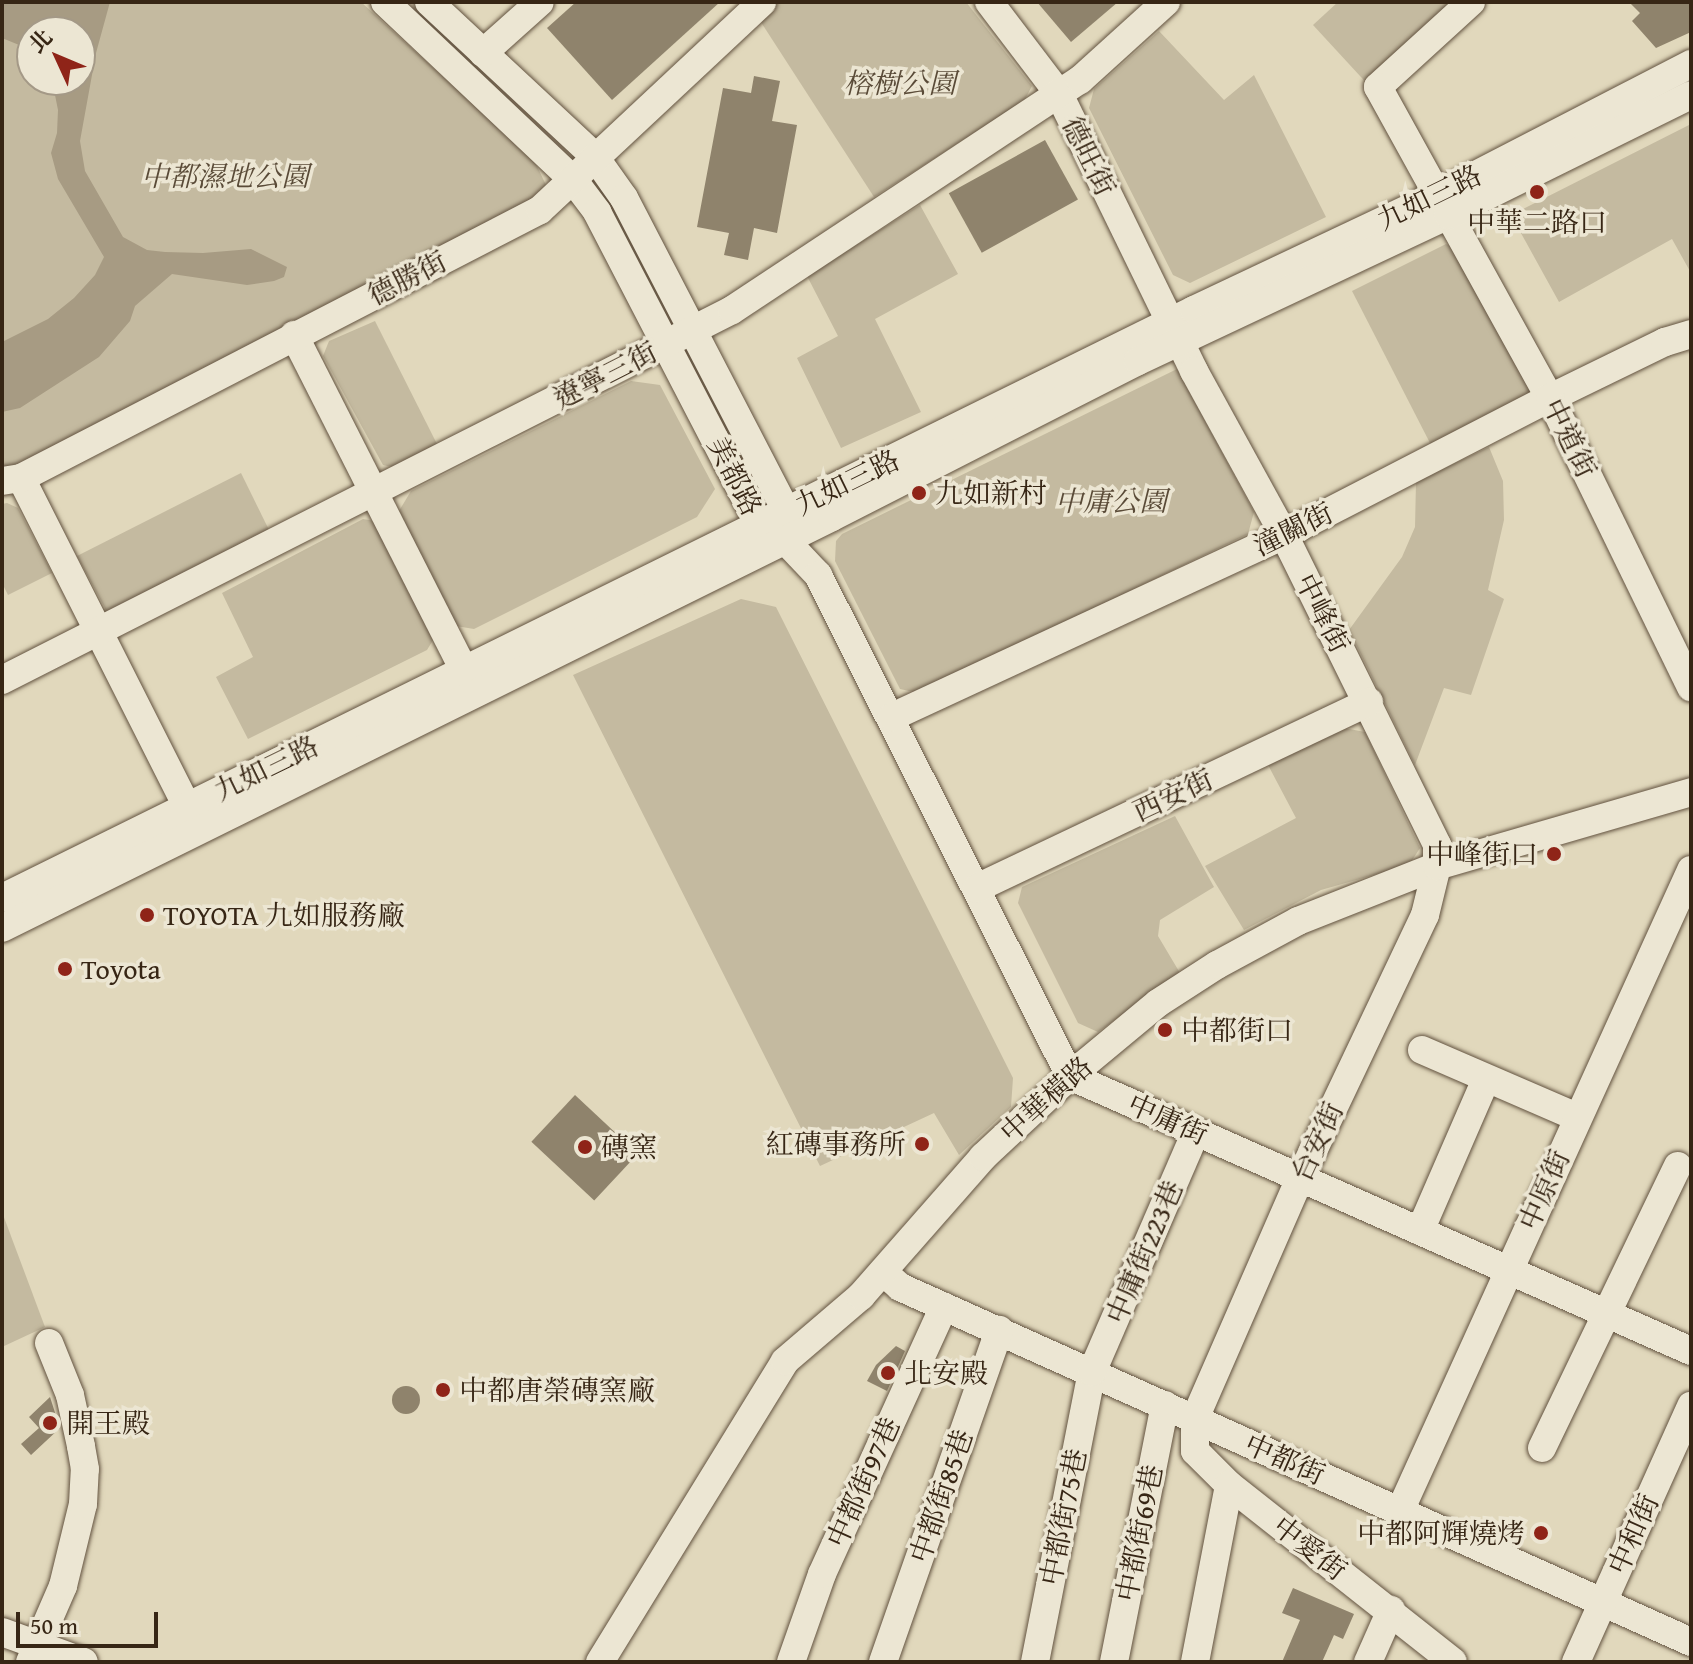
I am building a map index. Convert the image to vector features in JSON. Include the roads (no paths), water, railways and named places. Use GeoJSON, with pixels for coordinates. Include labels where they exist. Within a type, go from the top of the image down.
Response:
{"type":"FeatureCollection","features":[{"type":"Feature","properties":{"kind":"street","name":"美都路"},"geometry":{"type":"LineString","coordinates":[[385,2],[574,181],[597,212],[759,525],[785,526],[695,329],[624,198],[595,157],[429,2]]}},
{"type":"Feature","properties":{"kind":"street"},"geometry":{"type":"LineString","coordinates":[[483,53],[540,2]]}},
{"type":"Feature","properties":{"kind":"street","name":"德勝街"},"geometry":{"type":"LineString","coordinates":[[11,480],[540,210],[762,2]]}},
{"type":"Feature","properties":{"kind":"street","name":"德旺街"},"geometry":{"type":"LineString","coordinates":[[989,2],[1059,94],[1174,332]]}},
{"type":"Feature","properties":{"kind":"street","name":"遼寧三街"},"geometry":{"type":"LineString","coordinates":[[2,680],[375,493],[756,295],[1080,80],[1166,2]]}},
{"type":"Feature","properties":{"kind":"street","name":"中道街"},"geometry":{"type":"LineString","coordinates":[[1471,2],[1378,87],[1550,398],[1691,687]]}},
{"type":"Feature","properties":{"kind":"street","name":"九如三路"},"geometry":{"type":"LineString","coordinates":[[1443,205],[1691,64]]}},
{"type":"Feature","properties":{"kind":"street","name":"九如三路"},"geometry":{"type":"LineString","coordinates":[[2,898],[192,819],[1174,332],[1443,205],[1691,95]]}},
{"type":"Feature","properties":{"kind":"street","name":"中峰街"},"geometry":{"type":"LineString","coordinates":[[1174,332],[1284,535],[1369,702],[1434,834],[1437,866]]}},
{"type":"Feature","properties":{"kind":"street","name":"潼關街"},"geometry":{"type":"LineString","coordinates":[[892,717],[1284,535],[1550,398],[1665,342],[1691,334]]}},
{"type":"Feature","properties":{"kind":"street"},"geometry":{"type":"LineString","coordinates":[[294,335],[464,670]]}},
{"type":"Feature","properties":{"kind":"street"},"geometry":{"type":"LineString","coordinates":[[11,480],[97,633],[192,819]]}},
{"type":"Feature","properties":{"kind":"street","name":"九如三路"},"geometry":{"type":"LineString","coordinates":[[2,928],[192,819],[464,670],[759,525]]}},
{"type":"Feature","properties":{"kind":"street"},"geometry":{"type":"LineString","coordinates":[[785,526],[818,575],[892,717],[1070,1076]]}},
{"type":"Feature","properties":{"kind":"street","name":"西安街"},"geometry":{"type":"LineString","coordinates":[[977,888],[1369,702]]}},
{"type":"Feature","properties":{"kind":"street","name":"中華橫路"},"geometry":{"type":"LineString","coordinates":[[600,1662],[785,1361],[883,1272],[983,1157],[1070,1076],[1158,1003],[1217,965],[1298,921],[1437,866],[1691,792]]}},
{"type":"Feature","properties":{"kind":"street","name":"台安街"},"geometry":{"type":"LineString","coordinates":[[1195,1418],[1300,1178],[1425,915],[1437,866]]}},
{"type":"Feature","properties":{"kind":"street","name":"中原街"},"geometry":{"type":"LineString","coordinates":[[1400,1511],[1691,870]]}},
{"type":"Feature","properties":{"kind":"street"},"geometry":{"type":"LineString","coordinates":[[1422,1050],[1577,1117]]}},
{"type":"Feature","properties":{"kind":"street","name":"中庸街"},"geometry":{"type":"LineString","coordinates":[[1070,1076],[1691,1351]]}},
{"type":"Feature","properties":{"kind":"street"},"geometry":{"type":"LineString","coordinates":[[1420,1231],[1486,1079]]}},
{"type":"Feature","properties":{"kind":"street","name":"中庸街223巷"},"geometry":{"type":"LineString","coordinates":[[1092,1372],[1196,1132]]}},
{"type":"Feature","properties":{"kind":"street"},"geometry":{"type":"LineString","coordinates":[[1542,1448],[1678,1166]]}},
{"type":"Feature","properties":{"kind":"street","name":"中都街"},"geometry":{"type":"LineString","coordinates":[[883,1272],[900,1287],[1691,1642]]}},
{"type":"Feature","properties":{"kind":"street","name":"中都街97巷"},"geometry":{"type":"LineString","coordinates":[[791,1662],[822,1574],[944,1306]]}},
{"type":"Feature","properties":{"kind":"street","name":"中都街85巷"},"geometry":{"type":"LineString","coordinates":[[883,1662],[999,1330]]}},
{"type":"Feature","properties":{"kind":"street"},"geometry":{"type":"LineString","coordinates":[[34,1654],[63,1586],[83,1504],[85,1469],[70,1395],[49,1343]]}},
{"type":"Feature","properties":{"kind":"street","name":"中都街75巷"},"geometry":{"type":"LineString","coordinates":[[1035,1662],[1092,1372]]}},
{"type":"Feature","properties":{"kind":"street","name":"中都街69巷"},"geometry":{"type":"LineString","coordinates":[[1114,1662],[1165,1405]]}},
{"type":"Feature","properties":{"kind":"street","name":"中和街"},"geometry":{"type":"LineString","coordinates":[[1576,1662],[1691,1406]]}},
{"type":"Feature","properties":{"kind":"street","name":"中愛街"},"geometry":{"type":"LineString","coordinates":[[1195,1418],[1195,1451],[1229,1485],[1453,1662]]}},
{"type":"Feature","properties":{"kind":"street"},"geometry":{"type":"LineString","coordinates":[[1195,1662],[1229,1485]]}},
{"type":"Feature","properties":{"kind":"street"},"geometry":{"type":"LineString","coordinates":[[1368,1662],[1391,1610]]}},
{"type":"Feature","properties":{"kind":"street"},"geometry":{"type":"LineString","coordinates":[[2,1632],[34,1654],[84,1662]]}},
{"type":"Feature","properties":{"kind":"place","name":"中華二路口"},"geometry":{"type":"Point","coordinates":[1537,192]}},
{"type":"Feature","properties":{"kind":"place","name":"九如新村"},"geometry":{"type":"Point","coordinates":[919,493]}},
{"type":"Feature","properties":{"kind":"place","name":"中峰街口"},"geometry":{"type":"Point","coordinates":[1554,854]}},
{"type":"Feature","properties":{"kind":"place","name":"TOYOTA 九如服務廠"},"geometry":{"type":"Point","coordinates":[147,915]}},
{"type":"Feature","properties":{"kind":"place","name":"Toyota"},"geometry":{"type":"Point","coordinates":[65,969]}},
{"type":"Feature","properties":{"kind":"place","name":"中都街口"},"geometry":{"type":"Point","coordinates":[1165,1030]}},
{"type":"Feature","properties":{"kind":"place","name":"紅磚事務所"},"geometry":{"type":"Point","coordinates":[922,1144]}},
{"type":"Feature","properties":{"kind":"place","name":"磚窯"},"geometry":{"type":"Point","coordinates":[585,1147]}},
{"type":"Feature","properties":{"kind":"place","name":"北安殿"},"geometry":{"type":"Point","coordinates":[888,1373]}},
{"type":"Feature","properties":{"kind":"place","name":"中都唐榮磚窯廠"},"geometry":{"type":"Point","coordinates":[443,1390]}},
{"type":"Feature","properties":{"kind":"place","name":"開王殿"},"geometry":{"type":"Point","coordinates":[50,1423]}},
{"type":"Feature","properties":{"kind":"place","name":"中都阿輝燒烤"},"geometry":{"type":"Point","coordinates":[1541,1533]}},
{"type":"Feature","properties":{"kind":"park label","name":"榕樹公園"},"geometry":{"type":"Point","coordinates":[900,83]}},
{"type":"Feature","properties":{"kind":"park label","name":"中都濕地公園"},"geometry":{"type":"Point","coordinates":[225,176]}},
{"type":"Feature","properties":{"kind":"park label","name":"中庸公園"},"geometry":{"type":"Point","coordinates":[1111,501]}}]}
